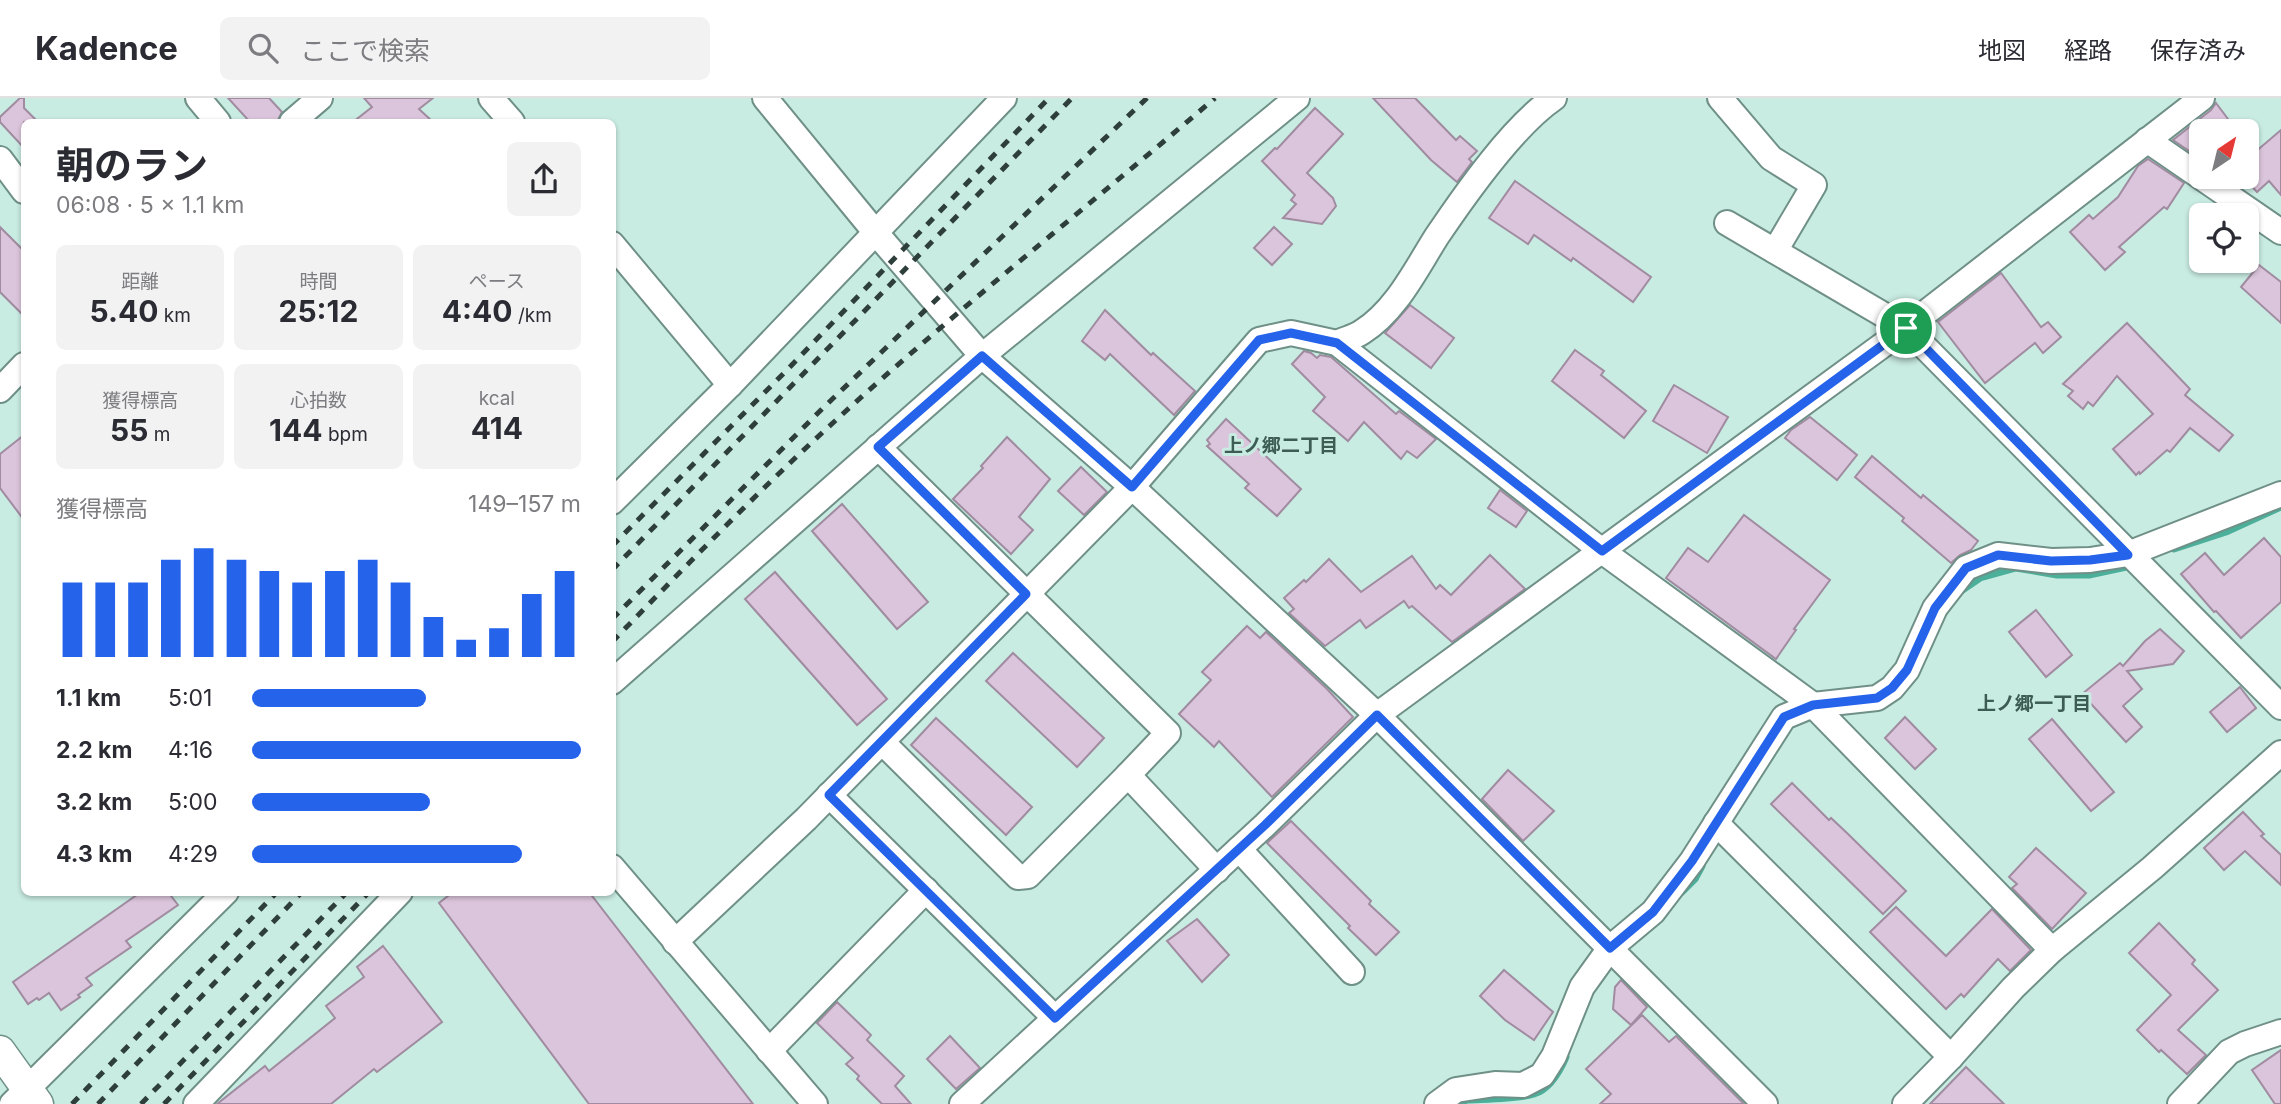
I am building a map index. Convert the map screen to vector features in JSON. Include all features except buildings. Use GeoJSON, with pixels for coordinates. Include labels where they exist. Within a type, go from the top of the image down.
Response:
{"type":"FeatureCollection","features":[{"type":"Feature","properties":{"kind":"main road"},"geometry":{"type":"LineString","coordinates":[[0,1051],[26,1099]]}},
{"type":"Feature","properties":{"kind":"street"},"geometry":{"type":"LineString","coordinates":[[198,98],[216,119]]}},
{"type":"Feature","properties":{"kind":"street"},"geometry":{"type":"LineString","coordinates":[[296,119],[320,98]]}},
{"type":"Feature","properties":{"kind":"street"},"geometry":{"type":"LineString","coordinates":[[491,98],[509,119]]}},
{"type":"Feature","properties":{"kind":"street"},"geometry":{"type":"LineString","coordinates":[[765,98],[982,356],[1132,487],[1377,715],[1765,1104]]}},
{"type":"Feature","properties":{"kind":"street"},"geometry":{"type":"LineString","coordinates":[[616,498],[730,385],[1004,98]]}},
{"type":"Feature","properties":{"kind":"street"},"geometry":{"type":"LineString","coordinates":[[616,678],[982,356],[1297,98]]}},
{"type":"Feature","properties":{"kind":"street"},"geometry":{"type":"LineString","coordinates":[[1337,343],[1362,332],[1391,307],[1440,232],[1488,167],[1535,111],[1554,98]]}},
{"type":"Feature","properties":{"kind":"street"},"geometry":{"type":"LineString","coordinates":[[1720,98],[1771,158],[1814,185],[1774,251]]}},
{"type":"Feature","properties":{"kind":"street"},"geometry":{"type":"LineString","coordinates":[[962,1104],[1217,870],[1377,715],[1906,328],[2202,98]]}},
{"type":"Feature","properties":{"kind":"street"},"geometry":{"type":"LineString","coordinates":[[2147,140],[2281,232]]}},
{"type":"Feature","properties":{"kind":"street"},"geometry":{"type":"LineString","coordinates":[[0,159],[21,187]]}},
{"type":"Feature","properties":{"kind":"street"},"geometry":{"type":"LineString","coordinates":[[1727,223],[1906,328],[2281,707]]}},
{"type":"Feature","properties":{"kind":"street"},"geometry":{"type":"LineString","coordinates":[[616,249],[730,385]]}},
{"type":"Feature","properties":{"kind":"street"},"geometry":{"type":"LineString","coordinates":[[675,942],[829,795],[1132,487],[1259,340],[1291,333],[1337,343],[1602,551],[1813,705],[2052,950]]}},
{"type":"Feature","properties":{"kind":"street"},"geometry":{"type":"LineString","coordinates":[[0,390],[21,368]]}},
{"type":"Feature","properties":{"kind":"street"},"geometry":{"type":"LineString","coordinates":[[878,447],[1168,733],[1028,876],[1018,877],[882,742]]}},
{"type":"Feature","properties":{"kind":"street"},"geometry":{"type":"LineString","coordinates":[[1437,1104],[1456,1090],[1494,1084],[1523,1085],[1542,1074],[1553,1056],[1583,987],[1610,948],[1653,912],[1692,861],[1784,717],[1813,705],[1877,698],[1892,688],[1907,670],[1935,608],[1966,568],[1998,555],[2051,561],[2128,555],[2281,494]]}},
{"type":"Feature","properties":{"kind":"street"},"geometry":{"type":"LineString","coordinates":[[1905,1104],[2052,950],[2152,868],[2281,752]]}},
{"type":"Feature","properties":{"kind":"street"},"geometry":{"type":"LineString","coordinates":[[1128,775],[1217,870]]}},
{"type":"Feature","properties":{"kind":"street"},"geometry":{"type":"LineString","coordinates":[[829,795],[1055,1018]]}},
{"type":"Feature","properties":{"kind":"street"},"geometry":{"type":"LineString","coordinates":[[1716,822],[1951,1057]]}},
{"type":"Feature","properties":{"kind":"street"},"geometry":{"type":"LineString","coordinates":[[1239,849],[1352,971]]}},
{"type":"Feature","properties":{"kind":"street"},"geometry":{"type":"LineString","coordinates":[[616,872],[815,1104]]}},
{"type":"Feature","properties":{"kind":"street"},"geometry":{"type":"LineString","coordinates":[[769,1051],[926,890]]}},
{"type":"Feature","properties":{"kind":"street"},"geometry":{"type":"LineString","coordinates":[[26,1099],[222,896]]}},
{"type":"Feature","properties":{"kind":"street"},"geometry":{"type":"LineString","coordinates":[[197,1104],[396,896]]}},
{"type":"Feature","properties":{"kind":"street"},"geometry":{"type":"LineString","coordinates":[[2180,1104],[2229,1052],[2281,1032]]}},
{"type":"Feature","properties":{"kind":"waterway"},"geometry":{"type":"LineString","coordinates":[[2174,549],[2226,532],[2281,507]]}},
{"type":"Feature","properties":{"kind":"waterway"},"geometry":{"type":"LineString","coordinates":[[1961,591],[1980,578],[2016,568],[2057,575],[2089,575],[2131,566]]}},
{"type":"Feature","properties":{"kind":"waterway"},"geometry":{"type":"LineString","coordinates":[[1682,892],[1695,879],[1702,866]]}},
{"type":"Feature","properties":{"kind":"waterway"},"geometry":{"type":"LineString","coordinates":[[1457,1104],[1467,1100],[1520,1097],[1540,1092],[1554,1079],[1566,1057]]}},
{"type":"Feature","properties":{"kind":"railway"},"geometry":{"type":"LineString","coordinates":[[616,542],[787,370],[1049,98]]}},
{"type":"Feature","properties":{"kind":"railway"},"geometry":{"type":"LineString","coordinates":[[616,566],[1072,98]]}},
{"type":"Feature","properties":{"kind":"railway"},"geometry":{"type":"LineString","coordinates":[[616,615],[823,408],[1147,98]]}},
{"type":"Feature","properties":{"kind":"railway"},"geometry":{"type":"LineString","coordinates":[[616,638],[750,502],[881,379],[1215,98]]}},
{"type":"Feature","properties":{"kind":"railway"},"geometry":{"type":"LineString","coordinates":[[72,1104],[273,896]]}},
{"type":"Feature","properties":{"kind":"railway"},"geometry":{"type":"LineString","coordinates":[[98,1104],[298,896]]}},
{"type":"Feature","properties":{"kind":"railway"},"geometry":{"type":"LineString","coordinates":[[141,1104],[343,896]]}},
{"type":"Feature","properties":{"kind":"railway"},"geometry":{"type":"LineString","coordinates":[[164,1104],[365,896]]}},
{"type":"Feature","properties":{"kind":"district","name":"上ノ郷二丁目"},"geometry":{"type":"Point","coordinates":[1281,445]}},
{"type":"Feature","properties":{"kind":"district","name":"上ノ郷一丁目"},"geometry":{"type":"Point","coordinates":[2034,703]}},
{"type":"Feature","properties":{"kind":"route"},"geometry":{"type":"LineString","coordinates":[[1906,328],[2128,555],[2051,561],[1998,555],[1966,568],[1935,608],[1907,670],[1892,688],[1877,698],[1813,705],[1784,717],[1692,861],[1653,912],[1610,948],[1377,715],[1265,825],[1055,1018],[829,795],[1026,594],[878,447],[982,356],[1132,487],[1259,340],[1291,333],[1337,343],[1602,551],[1906,328]]}}]}
